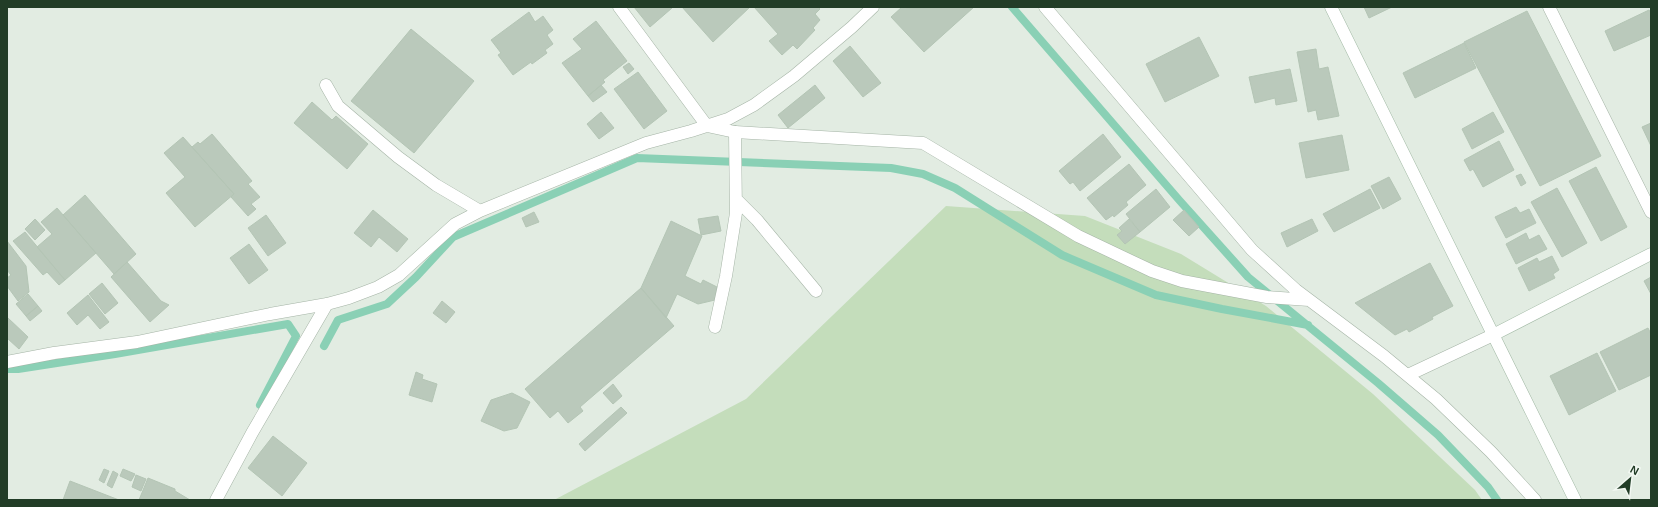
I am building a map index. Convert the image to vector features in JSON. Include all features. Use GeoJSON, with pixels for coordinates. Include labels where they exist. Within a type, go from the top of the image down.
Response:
{"type":"FeatureCollection","features":[{"type":"Feature","properties":{"kind":"street"},"geometry":{"type":"LineString","coordinates":[[619,7],[707,126],[734,132],[923,143],[1078,236],[1152,271],[1182,281],[1267,297],[1309,300]]}},
{"type":"Feature","properties":{"kind":"street"},"geometry":{"type":"LineString","coordinates":[[7,362],[137,342],[270,314],[327,304],[349,298],[378,287],[399,275],[455,224],[480,211],[646,143],[728,119],[748,109],[794,76],[852,27],[873,7]]}},
{"type":"Feature","properties":{"kind":"street"},"geometry":{"type":"LineString","coordinates":[[1045,7],[1252,250],[1296,290],[1384,356],[1436,399],[1491,452],[1535,500]]}},
{"type":"Feature","properties":{"kind":"street"},"geometry":{"type":"LineString","coordinates":[[1331,7],[1493,335],[1571,499]]}},
{"type":"Feature","properties":{"kind":"street"},"geometry":{"type":"LineString","coordinates":[[1549,7],[1651,212]]}},
{"type":"Feature","properties":{"kind":"street"},"geometry":{"type":"LineString","coordinates":[[326,85],[338,106],[398,157],[436,184],[480,211]]}},
{"type":"Feature","properties":{"kind":"street"},"geometry":{"type":"LineString","coordinates":[[714,326],[727,269],[736,213],[734,132]]}},
{"type":"Feature","properties":{"kind":"street"},"geometry":{"type":"LineString","coordinates":[[736,199],[757,220],[816,291]]}},
{"type":"Feature","properties":{"kind":"street"},"geometry":{"type":"LineString","coordinates":[[1408,375],[1493,335],[1651,254]]}},
{"type":"Feature","properties":{"kind":"street"},"geometry":{"type":"LineString","coordinates":[[216,500],[252,433],[327,304]]}},
{"type":"Feature","properties":{"kind":"green space"},"geometry":{"type":"Polygon","coordinates":[[[946,206],[1085,216],[1181,254],[1266,306],[1373,394],[1475,490],[1482,500],[554,500],[746,399],[946,206]]]}},
{"type":"Feature","properties":{"kind":"building"},"geometry":{"type":"Polygon","coordinates":[[[634,7],[671,7],[672,8],[650,27],[634,7]]]}},
{"type":"Feature","properties":{"kind":"building"},"geometry":{"type":"Polygon","coordinates":[[[682,7],[750,7],[713,42],[682,7]]]}},
{"type":"Feature","properties":{"kind":"building"},"geometry":{"type":"Polygon","coordinates":[[[754,7],[818,7],[820,9],[815,14],[820,20],[813,28],[815,30],[797,49],[793,45],[782,55],[769,41],[778,34],[754,7]]]}},
{"type":"Feature","properties":{"kind":"building"},"geometry":{"type":"Polygon","coordinates":[[[902,7],[974,7],[924,52],[891,17],[902,7]]]}},
{"type":"Feature","properties":{"kind":"building"},"geometry":{"type":"Polygon","coordinates":[[[1364,7],[1392,7],[1369,18],[1364,7]]]}},
{"type":"Feature","properties":{"kind":"building"},"geometry":{"type":"Polygon","coordinates":[[[1649,10],[1651,13],[1651,35],[1614,51],[1605,31],[1649,10]]]}},
{"type":"Feature","properties":{"kind":"building"},"geometry":{"type":"Polygon","coordinates":[[[1527,11],[1601,156],[1540,186],[1464,42],[1527,11]]]}},
{"type":"Feature","properties":{"kind":"building"},"geometry":{"type":"Polygon","coordinates":[[[529,12],[535,22],[543,16],[553,30],[547,35],[553,44],[545,50],[547,53],[513,75],[498,55],[501,53],[491,40],[529,12]]]}},
{"type":"Feature","properties":{"kind":"building"},"geometry":{"type":"Polygon","coordinates":[[[596,21],[627,61],[603,80],[605,82],[588,96],[562,63],[582,49],[573,39],[596,21]]]}},
{"type":"Feature","properties":{"kind":"building"},"geometry":{"type":"Polygon","coordinates":[[[411,29],[474,81],[414,153],[351,101],[411,29]]]}},
{"type":"Feature","properties":{"kind":"building"},"geometry":{"type":"Polygon","coordinates":[[[1199,37],[1219,76],[1165,102],[1146,64],[1199,37]]]}},
{"type":"Feature","properties":{"kind":"building"},"geometry":{"type":"Polygon","coordinates":[[[1464,43],[1476,68],[1415,98],[1403,73],[1464,43]]]}},
{"type":"Feature","properties":{"kind":"building"},"geometry":{"type":"Polygon","coordinates":[[[850,46],[881,83],[863,97],[833,61],[850,46]]]}},
{"type":"Feature","properties":{"kind":"building"},"geometry":{"type":"Polygon","coordinates":[[[1316,49],[1319,69],[1328,67],[1339,116],[1318,120],[1316,110],[1308,112],[1297,52],[1316,49]]]}},
{"type":"Feature","properties":{"kind":"building"},"geometry":{"type":"Polygon","coordinates":[[[629,63],[634,69],[628,74],[623,67],[629,63]]]}},
{"type":"Feature","properties":{"kind":"building"},"geometry":{"type":"Polygon","coordinates":[[[1290,69],[1297,101],[1276,105],[1275,98],[1255,103],[1249,77],[1290,69]]]}},
{"type":"Feature","properties":{"kind":"building"},"geometry":{"type":"Polygon","coordinates":[[[638,72],[667,111],[644,129],[614,89],[638,72]]]}},
{"type":"Feature","properties":{"kind":"building"},"geometry":{"type":"Polygon","coordinates":[[[601,85],[607,92],[593,102],[588,96],[601,85]]]}},
{"type":"Feature","properties":{"kind":"building"},"geometry":{"type":"Polygon","coordinates":[[[815,85],[825,98],[788,128],[778,115],[815,85]]]}},
{"type":"Feature","properties":{"kind":"building"},"geometry":{"type":"Polygon","coordinates":[[[312,102],[332,120],[336,116],[368,144],[347,169],[294,123],[312,102]]]}},
{"type":"Feature","properties":{"kind":"building"},"geometry":{"type":"Polygon","coordinates":[[[601,112],[614,128],[599,139],[587,124],[601,112]]]}},
{"type":"Feature","properties":{"kind":"building"},"geometry":{"type":"Polygon","coordinates":[[[1493,112],[1504,132],[1472,149],[1462,129],[1493,112]]]}},
{"type":"Feature","properties":{"kind":"building"},"geometry":{"type":"Polygon","coordinates":[[[1651,123],[1651,146],[1642,127],[1651,123]]]}},
{"type":"Feature","properties":{"kind":"building"},"geometry":{"type":"Polygon","coordinates":[[[212,134],[252,181],[248,184],[260,197],[251,204],[256,209],[248,216],[231,197],[234,194],[192,147],[198,142],[200,144],[212,134]]]}},
{"type":"Feature","properties":{"kind":"building"},"geometry":{"type":"Polygon","coordinates":[[[1103,134],[1121,157],[1080,191],[1073,182],[1070,184],[1059,171],[1103,134]]]}},
{"type":"Feature","properties":{"kind":"building"},"geometry":{"type":"Polygon","coordinates":[[[1342,135],[1349,170],[1306,178],[1299,143],[1342,135]]]}},
{"type":"Feature","properties":{"kind":"building"},"geometry":{"type":"Polygon","coordinates":[[[183,137],[234,194],[195,227],[166,193],[185,177],[164,153],[183,137]]]}},
{"type":"Feature","properties":{"kind":"building"},"geometry":{"type":"Polygon","coordinates":[[[1499,141],[1514,170],[1483,187],[1473,169],[1470,171],[1464,160],[1499,141]]]}},
{"type":"Feature","properties":{"kind":"building"},"geometry":{"type":"Polygon","coordinates":[[[1129,164],[1146,185],[1126,202],[1128,205],[1114,217],[1113,215],[1106,220],[1087,198],[1129,164]]]}},
{"type":"Feature","properties":{"kind":"building"},"geometry":{"type":"Polygon","coordinates":[[[1596,167],[1627,227],[1601,241],[1569,181],[1596,167]]]}},
{"type":"Feature","properties":{"kind":"building"},"geometry":{"type":"Polygon","coordinates":[[[1521,174],[1526,183],[1521,186],[1516,176],[1521,174]]]}},
{"type":"Feature","properties":{"kind":"building"},"geometry":{"type":"Polygon","coordinates":[[[1389,177],[1401,199],[1383,209],[1371,186],[1389,177]]]}},
{"type":"Feature","properties":{"kind":"building"},"geometry":{"type":"Polygon","coordinates":[[[1557,188],[1587,243],[1562,257],[1531,202],[1557,188]]]}},
{"type":"Feature","properties":{"kind":"building"},"geometry":{"type":"Polygon","coordinates":[[[1156,189],[1170,207],[1140,232],[1126,214],[1156,189]]]}},
{"type":"Feature","properties":{"kind":"building"},"geometry":{"type":"Polygon","coordinates":[[[1370,189],[1380,208],[1334,232],[1323,214],[1370,189]]]}},
{"type":"Feature","properties":{"kind":"building"},"geometry":{"type":"Polygon","coordinates":[[[85,195],[136,254],[114,274],[63,215],[85,195]]]}},
{"type":"Feature","properties":{"kind":"building"},"geometry":{"type":"Polygon","coordinates":[[[1516,207],[1520,213],[1529,209],[1536,223],[1506,238],[1495,217],[1516,207]]]}},
{"type":"Feature","properties":{"kind":"building"},"geometry":{"type":"Polygon","coordinates":[[[57,208],[96,253],[65,280],[37,247],[52,234],[41,222],[57,208]]]}},
{"type":"Feature","properties":{"kind":"building"},"geometry":{"type":"Polygon","coordinates":[[[373,210],[408,239],[397,252],[379,237],[371,247],[354,233],[373,210]]]}},
{"type":"Feature","properties":{"kind":"building"},"geometry":{"type":"Polygon","coordinates":[[[1184,210],[1199,227],[1189,236],[1173,220],[1184,210]]]}},
{"type":"Feature","properties":{"kind":"building"},"geometry":{"type":"Polygon","coordinates":[[[534,212],[539,222],[526,227],[522,218],[534,212]]]}},
{"type":"Feature","properties":{"kind":"building"},"geometry":{"type":"Polygon","coordinates":[[[266,215],[286,243],[268,256],[248,228],[266,215]]]}},
{"type":"Feature","properties":{"kind":"building"},"geometry":{"type":"Polygon","coordinates":[[[718,216],[721,231],[701,235],[698,219],[718,216]]]}},
{"type":"Feature","properties":{"kind":"building"},"geometry":{"type":"Polygon","coordinates":[[[35,219],[45,230],[35,240],[25,229],[35,219]]]}},
{"type":"Feature","properties":{"kind":"building"},"geometry":{"type":"Polygon","coordinates":[[[1129,219],[1140,232],[1125,244],[1117,235],[1122,231],[1119,228],[1129,219]]]}},
{"type":"Feature","properties":{"kind":"building"},"geometry":{"type":"Polygon","coordinates":[[[1312,219],[1318,231],[1287,247],[1281,233],[1312,219]]]}},
{"type":"Feature","properties":{"kind":"building"},"geometry":{"type":"Polygon","coordinates":[[[671,221],[702,236],[685,276],[701,284],[703,280],[717,287],[715,300],[698,304],[677,294],[666,318],[641,288],[671,221]]]}},
{"type":"Feature","properties":{"kind":"building"},"geometry":{"type":"Polygon","coordinates":[[[25,232],[65,280],[59,285],[47,272],[43,275],[13,241],[25,232]]]}},
{"type":"Feature","properties":{"kind":"building"},"geometry":{"type":"Polygon","coordinates":[[[1526,233],[1529,240],[1539,235],[1547,249],[1516,264],[1506,244],[1526,233]]]}},
{"type":"Feature","properties":{"kind":"building"},"geometry":{"type":"Polygon","coordinates":[[[7,241],[26,266],[29,292],[18,301],[7,286],[7,278],[11,275],[7,270],[7,241]]]}},
{"type":"Feature","properties":{"kind":"building"},"geometry":{"type":"Polygon","coordinates":[[[249,244],[268,270],[249,284],[230,258],[249,244]]]}},
{"type":"Feature","properties":{"kind":"building"},"geometry":{"type":"Polygon","coordinates":[[[1552,256],[1559,270],[1553,274],[1555,278],[1529,291],[1518,268],[1537,258],[1539,262],[1552,256]]]}},
{"type":"Feature","properties":{"kind":"building"},"geometry":{"type":"Polygon","coordinates":[[[127,262],[161,301],[169,305],[150,322],[111,277],[127,262]]]}},
{"type":"Feature","properties":{"kind":"building"},"geometry":{"type":"Polygon","coordinates":[[[1430,263],[1453,306],[1432,317],[1433,319],[1409,332],[1407,329],[1395,335],[1355,303],[1430,263]]]}},
{"type":"Feature","properties":{"kind":"building"},"geometry":{"type":"Polygon","coordinates":[[[1651,277],[1651,294],[1644,281],[1651,277]]]}},
{"type":"Feature","properties":{"kind":"building"},"geometry":{"type":"Polygon","coordinates":[[[102,283],[118,303],[105,314],[89,294],[102,283]]]}},
{"type":"Feature","properties":{"kind":"building"},"geometry":{"type":"Polygon","coordinates":[[[641,288],[674,326],[580,407],[583,411],[568,423],[558,411],[550,418],[525,389],[641,288]]]}},
{"type":"Feature","properties":{"kind":"building"},"geometry":{"type":"Polygon","coordinates":[[[28,294],[38,306],[26,316],[16,304],[28,294]]]}},
{"type":"Feature","properties":{"kind":"building"},"geometry":{"type":"Polygon","coordinates":[[[88,295],[109,322],[100,329],[88,315],[77,325],[67,313],[88,295]]]}},
{"type":"Feature","properties":{"kind":"building"},"geometry":{"type":"Polygon","coordinates":[[[442,301],[455,312],[446,323],[433,313],[442,301]]]}},
{"type":"Feature","properties":{"kind":"building"},"geometry":{"type":"Polygon","coordinates":[[[38,306],[42,311],[30,321],[26,316],[38,306]]]}},
{"type":"Feature","properties":{"kind":"building"},"geometry":{"type":"Polygon","coordinates":[[[8,318],[28,337],[19,349],[7,338],[8,318]]]}},
{"type":"Feature","properties":{"kind":"building"},"geometry":{"type":"Polygon","coordinates":[[[1648,328],[1651,334],[1651,375],[1619,390],[1600,352],[1648,328]]]}},
{"type":"Feature","properties":{"kind":"building"},"geometry":{"type":"Polygon","coordinates":[[[1597,353],[1616,391],[1569,415],[1550,376],[1597,353]]]}},
{"type":"Feature","properties":{"kind":"building"},"geometry":{"type":"Polygon","coordinates":[[[416,372],[423,375],[422,379],[437,384],[432,402],[409,395],[416,372]]]}},
{"type":"Feature","properties":{"kind":"building"},"geometry":{"type":"Polygon","coordinates":[[[613,384],[622,396],[613,404],[603,393],[613,384]]]}},
{"type":"Feature","properties":{"kind":"building"},"geometry":{"type":"Polygon","coordinates":[[[512,393],[530,402],[517,428],[504,431],[481,421],[491,400],[512,393]]]}},
{"type":"Feature","properties":{"kind":"building"},"geometry":{"type":"Polygon","coordinates":[[[621,407],[627,413],[585,451],[579,444],[621,407]]]}},
{"type":"Feature","properties":{"kind":"building"},"geometry":{"type":"Polygon","coordinates":[[[273,436],[307,463],[282,496],[248,468],[273,436]]]}},
{"type":"Feature","properties":{"kind":"building"},"geometry":{"type":"Polygon","coordinates":[[[104,469],[109,471],[104,483],[99,480],[104,469]]]}},
{"type":"Feature","properties":{"kind":"building"},"geometry":{"type":"Polygon","coordinates":[[[123,469],[135,474],[131,481],[120,476],[123,469]]]}},
{"type":"Feature","properties":{"kind":"building"},"geometry":{"type":"Polygon","coordinates":[[[113,471],[118,474],[112,488],[107,485],[113,471]]]}},
{"type":"Feature","properties":{"kind":"building"},"geometry":{"type":"Polygon","coordinates":[[[136,475],[146,479],[141,491],[132,487],[136,475]]]}},
{"type":"Feature","properties":{"kind":"building"},"geometry":{"type":"Polygon","coordinates":[[[148,478],[175,489],[175,491],[190,500],[139,500],[148,478]]]}},
{"type":"Feature","properties":{"kind":"building"},"geometry":{"type":"Polygon","coordinates":[[[70,481],[119,500],[63,500],[70,481]]]}},
{"type":"Feature","properties":{"kind":"waterway"},"geometry":{"type":"LineString","coordinates":[[1012,7],[1248,277],[1378,383],[1438,435],[1488,487],[1497,500]]}},
{"type":"Feature","properties":{"kind":"waterway"},"geometry":{"type":"LineString","coordinates":[[324,346],[338,320],[387,304],[416,277],[453,237],[637,158],[891,168],[923,174],[955,188],[1062,255],[1156,295],[1308,325]]}},
{"type":"Feature","properties":{"kind":"waterway"},"geometry":{"type":"LineString","coordinates":[[7,369],[18,369],[115,354],[288,324],[296,336],[260,405]]}}]}
